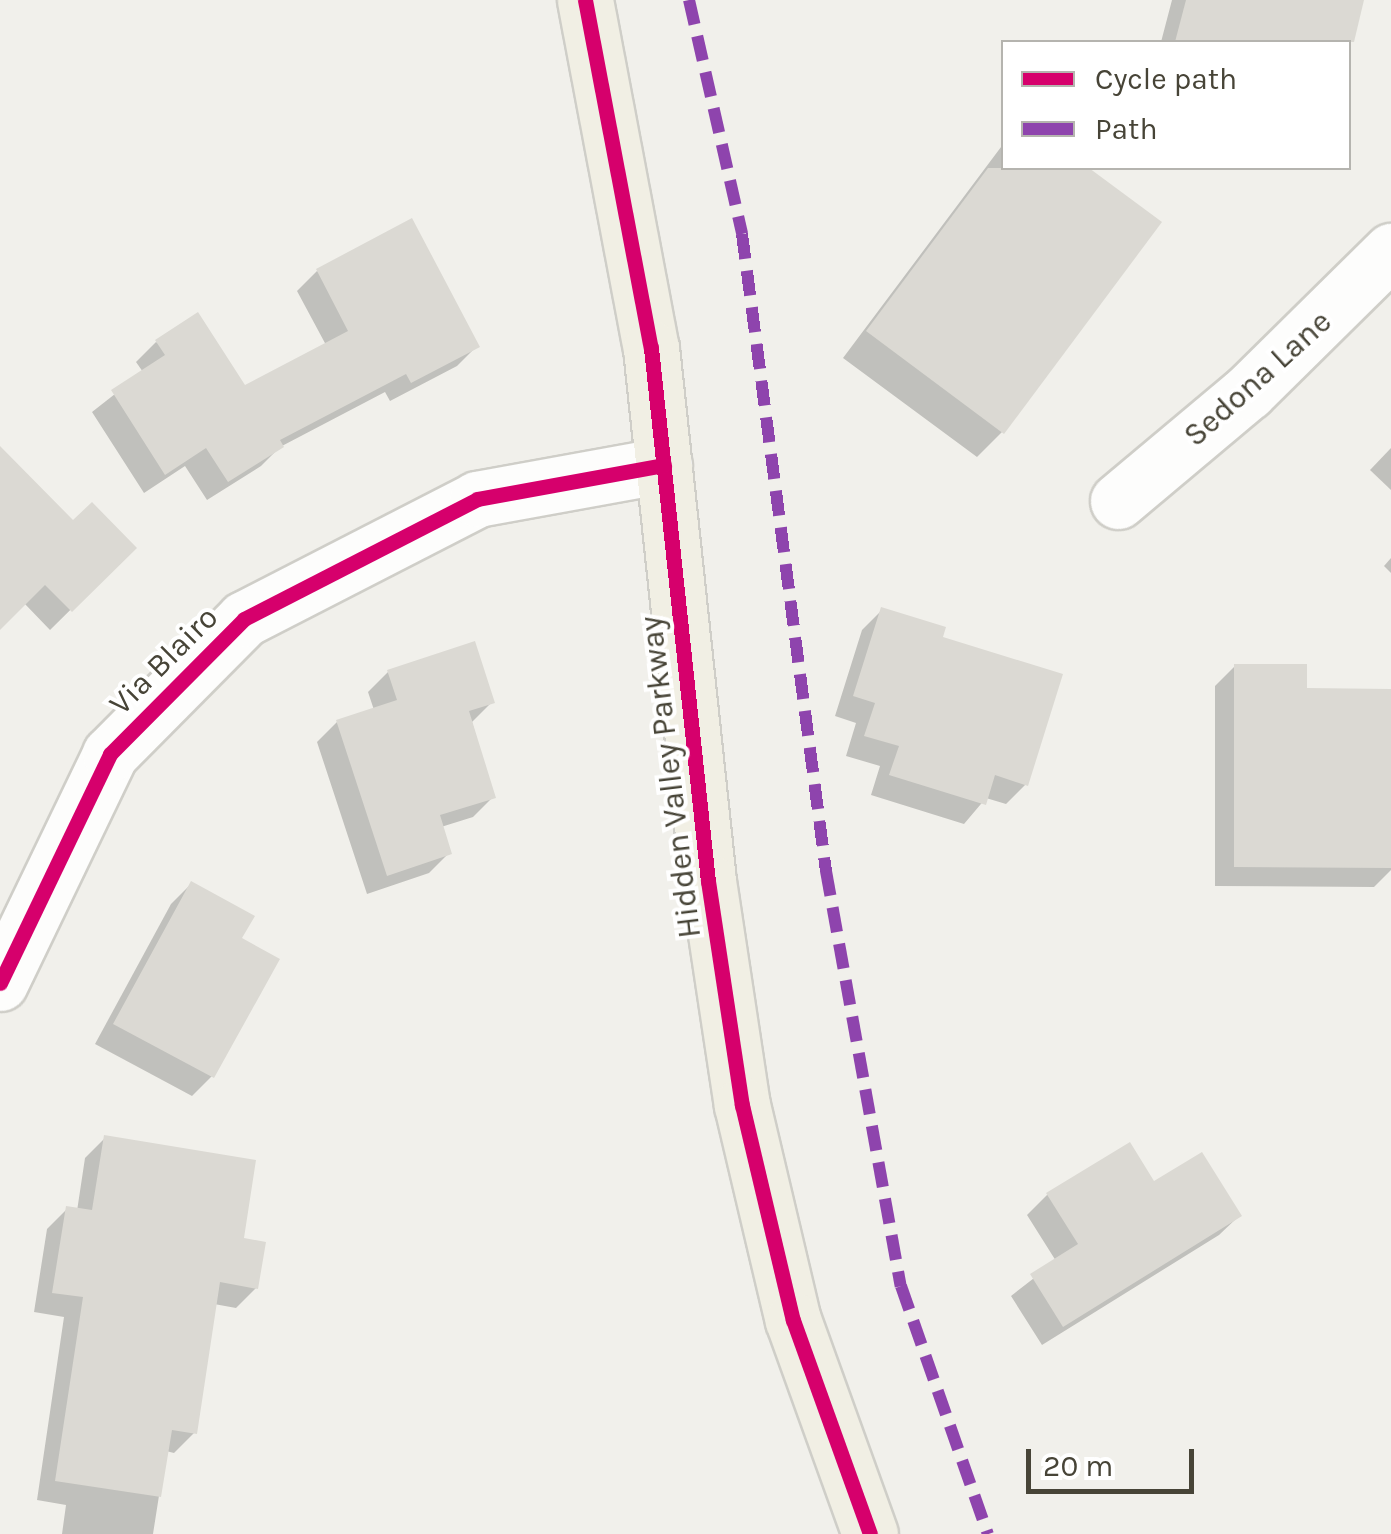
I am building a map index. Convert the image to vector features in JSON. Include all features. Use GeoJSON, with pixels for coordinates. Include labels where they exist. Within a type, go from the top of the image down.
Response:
{"type":"FeatureCollection","features":[{"type":"Feature","properties":{"kind":"main road","name":"Hidden Valley Parkway"},"geometry":{"type":"LineString","coordinates":[[585,0],[650,348],[708,882],[742,1105],[793,1320],[870,1534]]}},
{"type":"Feature","properties":{"kind":"street","name":"Sedona Lane"},"geometry":{"type":"LineString","coordinates":[[1118,501],[1248,392],[1391,251]]}},
{"type":"Feature","properties":{"kind":"street","name":"Via Blairo"},"geometry":{"type":"LineString","coordinates":[[0,983],[110,754],[244,619],[477,499],[664,464]]}},
{"type":"Feature","properties":{"kind":"building"},"geometry":{"type":"Polygon","coordinates":[[[1186,0],[1364,0],[1354,42],[1176,40],[1186,0]]]}},
{"type":"Feature","properties":{"kind":"building"},"geometry":{"type":"Polygon","coordinates":[[[988,168],[1092,170],[1162,222],[1004,434],[866,331],[988,168]]]}},
{"type":"Feature","properties":{"kind":"building"},"geometry":{"type":"Polygon","coordinates":[[[412,218],[480,347],[411,383],[406,374],[280,440],[284,447],[228,482],[206,448],[165,475],[111,390],[165,355],[155,340],[198,312],[245,385],[348,331],[316,269],[412,218]]]}},
{"type":"Feature","properties":{"kind":"building"},"geometry":{"type":"Polygon","coordinates":[[[0,446],[73,520],[92,502],[137,548],[72,612],[45,585],[0,630],[0,446]]]}},
{"type":"Feature","properties":{"kind":"building"},"geometry":{"type":"Polygon","coordinates":[[[881,607],[946,627],[943,637],[1063,674],[1028,786],[995,775],[986,805],[889,775],[899,746],[864,736],[875,703],[853,696],[881,607]]]}},
{"type":"Feature","properties":{"kind":"building"},"geometry":{"type":"Polygon","coordinates":[[[475,641],[495,703],[469,711],[496,798],[440,815],[452,854],[387,876],[336,720],[397,700],[387,670],[475,641]]]}},
{"type":"Feature","properties":{"kind":"building"},"geometry":{"type":"Polygon","coordinates":[[[1234,664],[1307,664],[1307,688],[1391,689],[1391,868],[1234,867],[1234,664]]]}},
{"type":"Feature","properties":{"kind":"building"},"geometry":{"type":"Polygon","coordinates":[[[191,881],[255,916],[242,938],[280,959],[214,1078],[113,1024],[191,881]]]}},
{"type":"Feature","properties":{"kind":"building"},"geometry":{"type":"Polygon","coordinates":[[[104,1135],[256,1160],[244,1238],[266,1242],[258,1289],[220,1282],[197,1434],[172,1430],[161,1497],[55,1481],[83,1297],[52,1293],[66,1206],[92,1210],[104,1135]]]}},
{"type":"Feature","properties":{"kind":"building"},"geometry":{"type":"Polygon","coordinates":[[[1130,1142],[1154,1181],[1202,1152],[1242,1216],[1063,1327],[1030,1274],[1078,1244],[1046,1193],[1130,1142]]]}},
{"type":"Feature","properties":{"kind":"marked path"},"geometry":{"type":"LineString","coordinates":[[689,0],[742,234],[826,871],[901,1286],[988,1534]]}},
{"type":"Feature","properties":{"kind":"cycle path"},"geometry":{"type":"LineString","coordinates":[[585,0],[651,348],[708,881],[742,1105],[793,1320],[870,1534]]}},
{"type":"Feature","properties":{"kind":"cycle path"},"geometry":{"type":"LineString","coordinates":[[0,983],[110,754],[244,619],[477,499],[664,465]]}}]}
